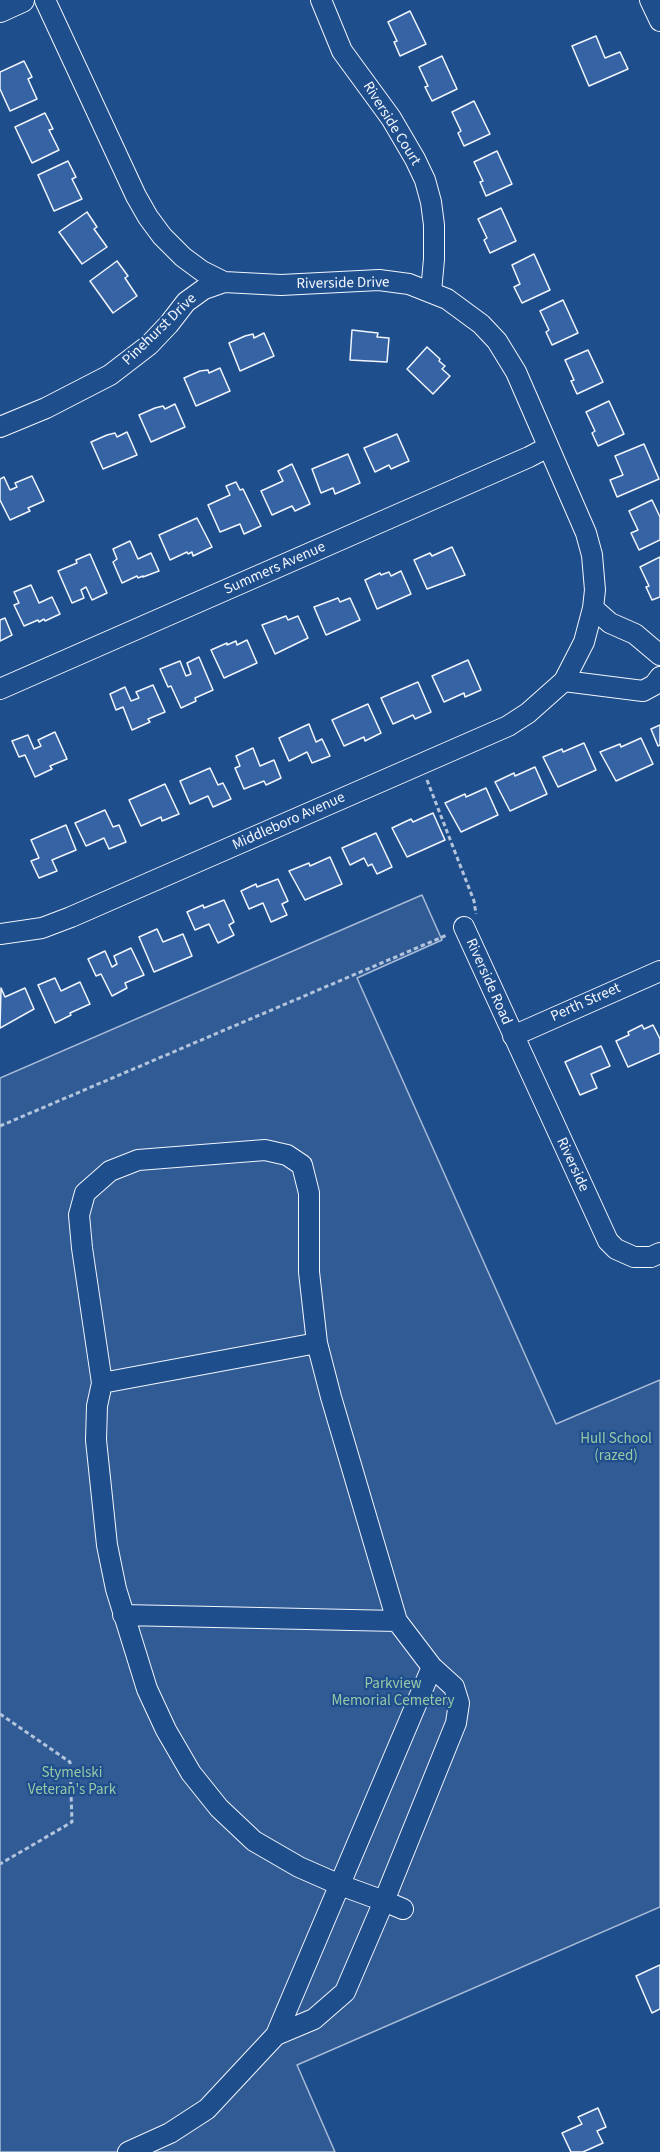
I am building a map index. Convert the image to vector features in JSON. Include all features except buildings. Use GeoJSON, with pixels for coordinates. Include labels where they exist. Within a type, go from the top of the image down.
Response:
{"type":"FeatureCollection","features":[{"type":"Feature","properties":{"kind":"main road"},"geometry":{"type":"LineString","coordinates":[[0,10],[22,0]]}},
{"type":"Feature","properties":{"kind":"street","name":"Riverside Drive"},"geometry":{"type":"LineString","coordinates":[[45,0],[148,217],[162,236],[183,257],[202,271],[224,282],[281,285],[380,280],[409,284],[431,292],[467,312],[497,341],[516,372],[589,544],[595,576],[593,608],[584,642]]}},
{"type":"Feature","properties":{"kind":"street","name":"Riverside Court"},"geometry":{"type":"LineString","coordinates":[[321,0],[342,51],[391,118],[425,180],[434,225],[431,292]]}},
{"type":"Feature","properties":{"kind":"street"},"geometry":{"type":"LineString","coordinates":[[650,0],[660,19]]}},
{"type":"Feature","properties":{"kind":"street","name":"Pinehurst Drive"},"geometry":{"type":"LineString","coordinates":[[0,427],[46,408],[110,375],[149,345],[186,302],[204,289],[224,282]]}},
{"type":"Feature","properties":{"kind":"street","name":"Summers Avenue"},"geometry":{"type":"LineString","coordinates":[[0,689],[529,458],[549,447]]}},
{"type":"Feature","properties":{"kind":"street"},"geometry":{"type":"LineString","coordinates":[[593,608],[610,623],[635,634],[660,655]]}},
{"type":"Feature","properties":{"kind":"street","name":"Middleboro Avenue"},"geometry":{"type":"LineString","coordinates":[[0,934],[42,928],[71,917],[508,726],[528,713],[564,681],[584,642]]}},
{"type":"Feature","properties":{"kind":"street"},"geometry":{"type":"LineString","coordinates":[[564,681],[643,691],[657,681]]}},
{"type":"Feature","properties":{"kind":"street","name":"Riverside Road"},"geometry":{"type":"LineString","coordinates":[[464,927],[513,1036]]}},
{"type":"Feature","properties":{"kind":"street","name":"Perth Street"},"geometry":{"type":"LineString","coordinates":[[513,1036],[660,971]]}},
{"type":"Feature","properties":{"kind":"street","name":"Riverside"},"geometry":{"type":"LineString","coordinates":[[513,1036],[608,1241],[616,1249],[634,1257],[651,1257],[660,1253]]}},
{"type":"Feature","properties":{"kind":"street"},"geometry":{"type":"LineString","coordinates":[[276,2035],[315,2019],[345,1992],[384,1901],[456,1723],[459,1704],[454,1686],[432,1667],[397,1621],[331,1397],[316,1343],[309,1272],[309,1192],[302,1165],[287,1155],[265,1150],[138,1160],[110,1172],[85,1193],[79,1215],[102,1383],[97,1406],[96,1440],[100,1497],[107,1545],[123,1615],[147,1689],[166,1730],[191,1773],[219,1808],[254,1841],[299,1867],[340,1885],[384,1901],[403,1909]]}},
{"type":"Feature","properties":{"kind":"street"},"geometry":{"type":"LineString","coordinates":[[102,1383],[316,1343]]}},
{"type":"Feature","properties":{"kind":"street"},"geometry":{"type":"LineString","coordinates":[[123,1615],[397,1621]]}},
{"type":"Feature","properties":{"kind":"street"},"geometry":{"type":"LineString","coordinates":[[128,2152],[170,2133],[207,2109],[276,2035],[432,1667]]}},
{"type":"Feature","properties":{"kind":"path"},"geometry":{"type":"LineString","coordinates":[[0,1126],[464,927],[475,917],[474,901],[420,765]]}},
{"type":"Feature","properties":{"kind":"path"},"geometry":{"type":"LineString","coordinates":[[0,1714],[70,1762],[72,1822],[0,1864]]}},
{"type":"Feature","properties":{"kind":"shaded area","name":"Parkview Memorial Cemetery"},"geometry":{"type":"Polygon","coordinates":[[[422,895],[442,940],[357,978],[556,1424],[660,1380],[660,1907],[297,2065],[335,2152],[0,2152],[0,1078],[422,895]]]}},
{"type":"Feature","properties":{"kind":"park label","name":"Hull School (razed)"},"geometry":{"type":"Point","coordinates":[616,1448]}},
{"type":"Feature","properties":{"kind":"park label","name":"Stymelski Veteran's Park"},"geometry":{"type":"Point","coordinates":[72,1782]}}]}
